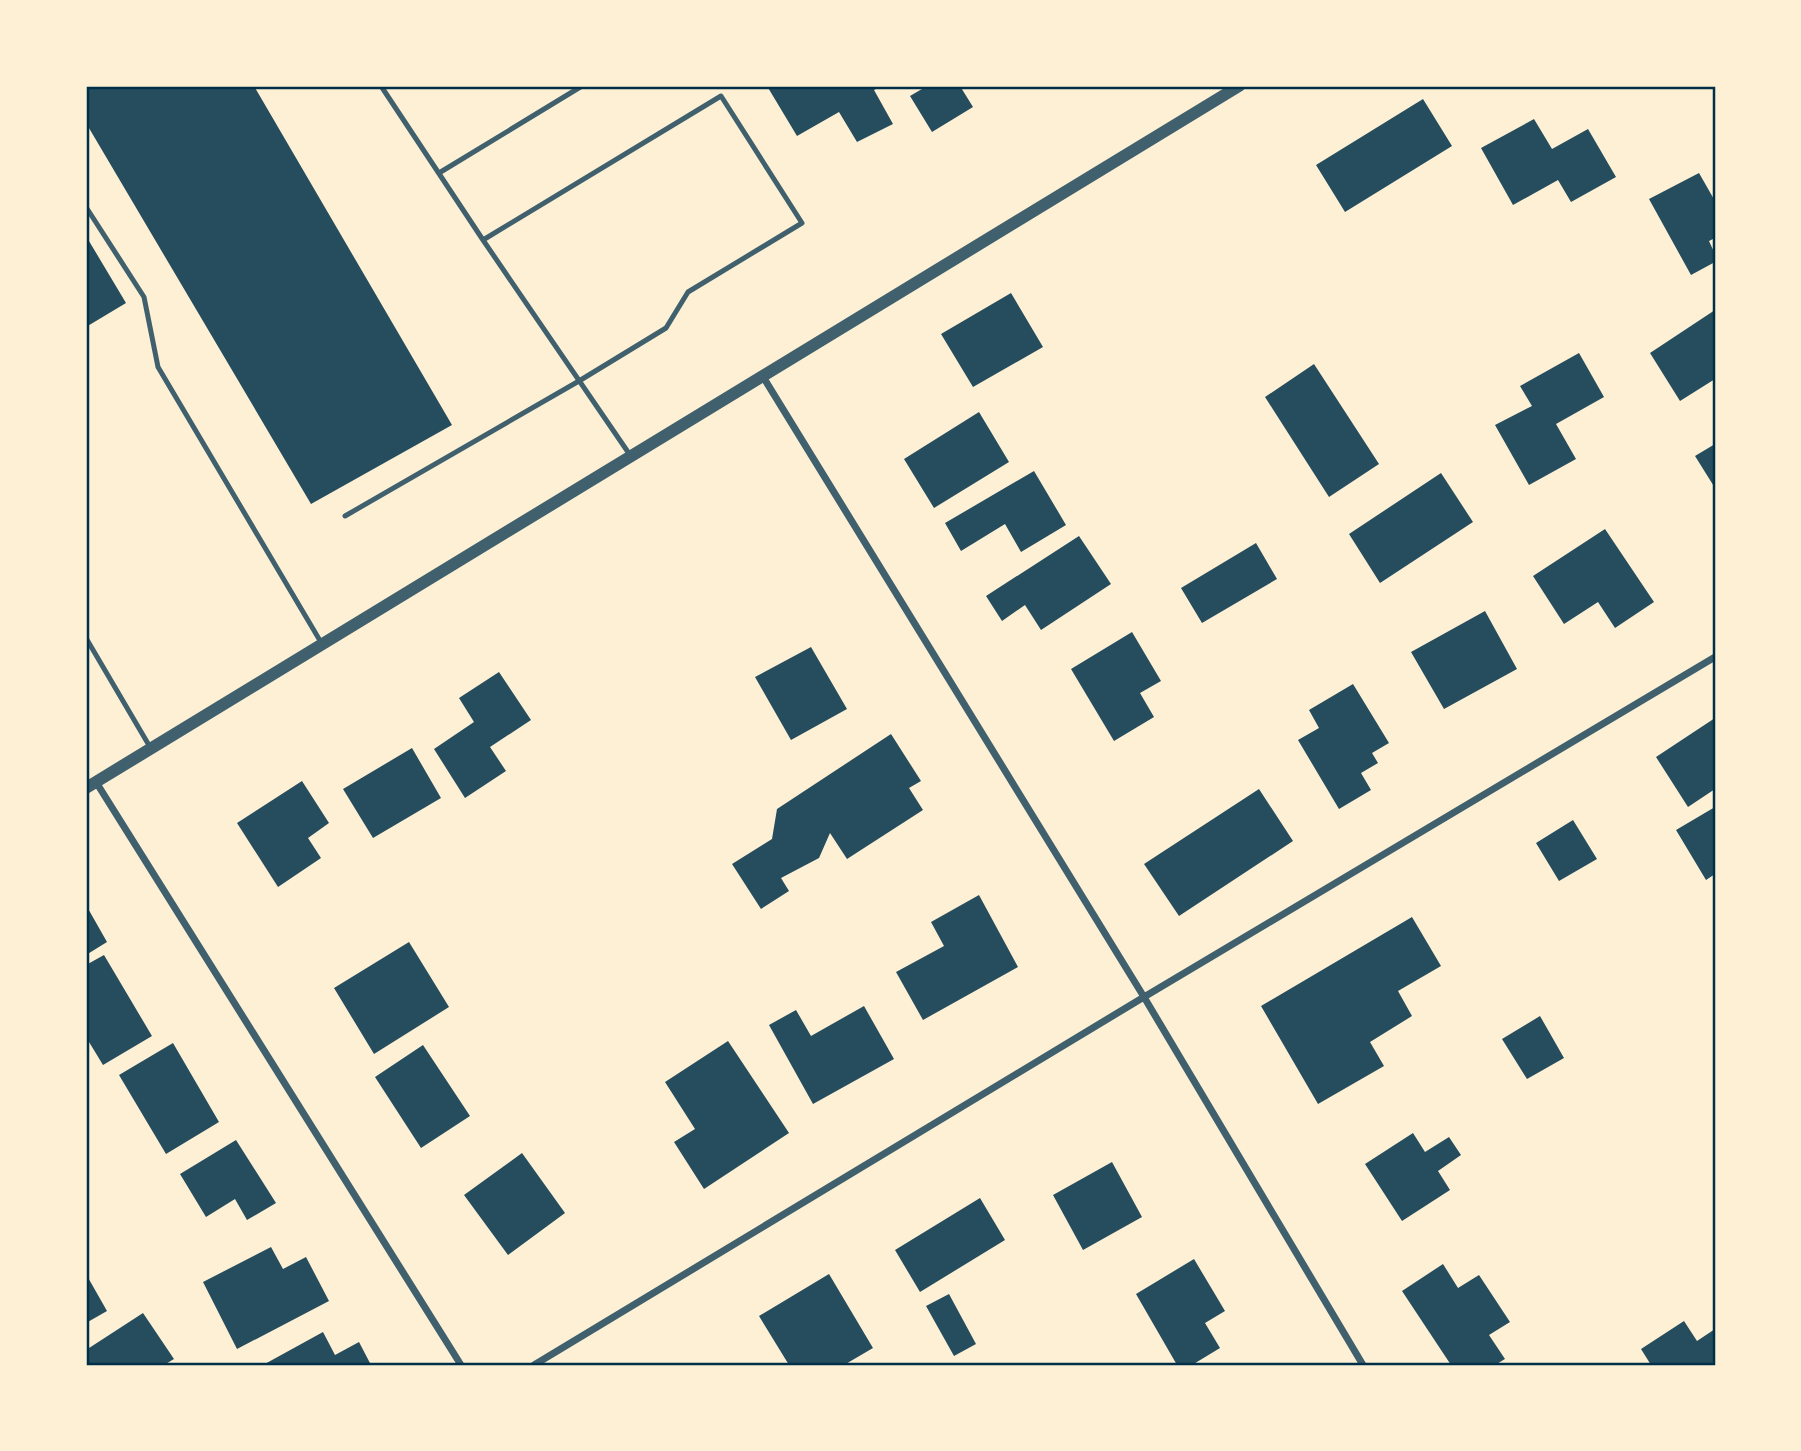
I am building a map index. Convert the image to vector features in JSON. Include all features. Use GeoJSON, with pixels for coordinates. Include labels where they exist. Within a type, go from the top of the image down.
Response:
{"type":"FeatureCollection","features":[{"type":"Feature","properties":{"kind":"street"},"geometry":{"type":"LineString","coordinates":[[461,1365],[91,785],[1239,86]]}},
{"type":"Feature","properties":{"kind":"street"},"geometry":{"type":"LineString","coordinates":[[762,375],[1144,997],[1363,1365]]}},
{"type":"Feature","properties":{"kind":"street"},"geometry":{"type":"LineString","coordinates":[[534,1365],[1715,657]]}},
{"type":"Feature","properties":{"kind":"lane"},"geometry":{"type":"LineString","coordinates":[[381,86],[630,456]]}},
{"type":"Feature","properties":{"kind":"lane"},"geometry":{"type":"LineString","coordinates":[[439,173],[582,86]]}},
{"type":"Feature","properties":{"kind":"lane"},"geometry":{"type":"LineString","coordinates":[[345,516],[666,328],[688,292],[802,223],[721,96],[483,240]]}},
{"type":"Feature","properties":{"kind":"lane"},"geometry":{"type":"LineString","coordinates":[[86,207],[144,297],[158,368],[322,644]]}},
{"type":"Feature","properties":{"kind":"lane"},"geometry":{"type":"LineString","coordinates":[[86,638],[151,748]]}},
{"type":"Feature","properties":{"kind":"building"},"geometry":{"type":"Polygon","coordinates":[[[86,86],[254,86],[452,425],[311,504],[86,123],[86,86]]]}},
{"type":"Feature","properties":{"kind":"building"},"geometry":{"type":"Polygon","coordinates":[[[767,86],[881,86],[874,90],[893,124],[857,142],[839,112],[797,136],[767,86]]]}},
{"type":"Feature","properties":{"kind":"building"},"geometry":{"type":"Polygon","coordinates":[[[927,86],[960,86],[973,107],[932,132],[910,96],[927,86]]]}},
{"type":"Feature","properties":{"kind":"building"},"geometry":{"type":"Polygon","coordinates":[[[1423,99],[1452,146],[1345,212],[1316,165],[1423,99]]]}},
{"type":"Feature","properties":{"kind":"building"},"geometry":{"type":"Polygon","coordinates":[[[1534,119],[1552,149],[1588,129],[1616,177],[1571,202],[1558,180],[1513,205],[1481,148],[1534,119]]]}},
{"type":"Feature","properties":{"kind":"building"},"geometry":{"type":"Polygon","coordinates":[[[1699,173],[1715,201],[1715,238],[1709,241],[1715,254],[1715,262],[1691,275],[1649,199],[1699,173]]]}},
{"type":"Feature","properties":{"kind":"building"},"geometry":{"type":"Polygon","coordinates":[[[86,236],[126,303],[86,327],[86,236]]]}},
{"type":"Feature","properties":{"kind":"building"},"geometry":{"type":"Polygon","coordinates":[[[1011,293],[1043,347],[973,387],[941,334],[1011,293]]]}},
{"type":"Feature","properties":{"kind":"building"},"geometry":{"type":"Polygon","coordinates":[[[1715,310],[1715,379],[1680,401],[1650,353],[1715,310]]]}},
{"type":"Feature","properties":{"kind":"building"},"geometry":{"type":"Polygon","coordinates":[[[1579,353],[1604,397],[1556,424],[1576,459],[1529,485],[1495,425],[1532,406],[1520,386],[1579,353]]]}},
{"type":"Feature","properties":{"kind":"building"},"geometry":{"type":"Polygon","coordinates":[[[1314,364],[1379,464],[1329,497],[1265,397],[1314,364]]]}},
{"type":"Feature","properties":{"kind":"building"},"geometry":{"type":"Polygon","coordinates":[[[979,412],[1009,462],[934,508],[904,459],[979,412]]]}},
{"type":"Feature","properties":{"kind":"building"},"geometry":{"type":"Polygon","coordinates":[[[1715,444],[1715,488],[1695,456],[1715,444]]]}},
{"type":"Feature","properties":{"kind":"building"},"geometry":{"type":"Polygon","coordinates":[[[1034,471],[1066,525],[1021,552],[1005,524],[961,551],[945,523],[1034,471]]]}},
{"type":"Feature","properties":{"kind":"building"},"geometry":{"type":"Polygon","coordinates":[[[1441,473],[1473,522],[1380,583],[1349,534],[1441,473]]]}},
{"type":"Feature","properties":{"kind":"building"},"geometry":{"type":"Polygon","coordinates":[[[1605,529],[1654,602],[1615,628],[1598,602],[1564,624],[1533,576],[1605,529]]]}},
{"type":"Feature","properties":{"kind":"building"},"geometry":{"type":"Polygon","coordinates":[[[1079,536],[1111,584],[1041,630],[1025,605],[1002,621],[986,596],[1079,536]]]}},
{"type":"Feature","properties":{"kind":"building"},"geometry":{"type":"Polygon","coordinates":[[[1256,543],[1277,579],[1202,623],[1181,588],[1256,543]]]}},
{"type":"Feature","properties":{"kind":"building"},"geometry":{"type":"Polygon","coordinates":[[[1485,611],[1517,669],[1444,709],[1411,652],[1485,611]]]}},
{"type":"Feature","properties":{"kind":"building"},"geometry":{"type":"Polygon","coordinates":[[[1132,632],[1161,681],[1140,693],[1154,717],[1114,741],[1071,669],[1132,632]]]}},
{"type":"Feature","properties":{"kind":"building"},"geometry":{"type":"Polygon","coordinates":[[[811,647],[847,709],[791,740],[755,677],[811,647]]]}},
{"type":"Feature","properties":{"kind":"building"},"geometry":{"type":"Polygon","coordinates":[[[499,672],[531,720],[490,747],[506,771],[465,798],[434,749],[474,722],[459,698],[499,672]]]}},
{"type":"Feature","properties":{"kind":"building"},"geometry":{"type":"Polygon","coordinates":[[[1353,684],[1389,743],[1372,753],[1378,763],[1361,773],[1371,790],[1339,809],[1298,740],[1319,728],[1309,710],[1353,684]]]}},
{"type":"Feature","properties":{"kind":"building"},"geometry":{"type":"Polygon","coordinates":[[[1715,718],[1715,789],[1688,807],[1656,757],[1715,718]]]}},
{"type":"Feature","properties":{"kind":"building"},"geometry":{"type":"Polygon","coordinates":[[[891,734],[921,781],[909,788],[923,810],[847,859],[830,833],[819,858],[781,878],[789,891],[761,909],[732,864],[772,839],[777,809],[891,734]]]}},
{"type":"Feature","properties":{"kind":"building"},"geometry":{"type":"Polygon","coordinates":[[[412,748],[441,798],[373,838],[343,789],[412,748]]]}},
{"type":"Feature","properties":{"kind":"building"},"geometry":{"type":"Polygon","coordinates":[[[302,781],[329,823],[308,838],[321,858],[278,887],[237,823],[302,781]]]}},
{"type":"Feature","properties":{"kind":"building"},"geometry":{"type":"Polygon","coordinates":[[[1259,789],[1293,841],[1179,916],[1144,864],[1259,789]]]}},
{"type":"Feature","properties":{"kind":"building"},"geometry":{"type":"Polygon","coordinates":[[[1715,807],[1715,874],[1706,880],[1676,830],[1715,807]]]}},
{"type":"Feature","properties":{"kind":"building"},"geometry":{"type":"Polygon","coordinates":[[[1573,820],[1597,859],[1559,881],[1536,843],[1573,820]]]}},
{"type":"Feature","properties":{"kind":"building"},"geometry":{"type":"Polygon","coordinates":[[[979,895],[1018,967],[923,1020],[896,972],[944,946],[931,922],[979,895]]]}},
{"type":"Feature","properties":{"kind":"building"},"geometry":{"type":"Polygon","coordinates":[[[86,905],[107,942],[86,955],[86,905]]]}},
{"type":"Feature","properties":{"kind":"building"},"geometry":{"type":"Polygon","coordinates":[[[1412,917],[1441,966],[1398,991],[1412,1016],[1370,1042],[1384,1066],[1318,1104],[1261,1006],[1412,917]]]}},
{"type":"Feature","properties":{"kind":"building"},"geometry":{"type":"Polygon","coordinates":[[[409,942],[449,1007],[374,1054],[334,988],[409,942]]]}},
{"type":"Feature","properties":{"kind":"building"},"geometry":{"type":"Polygon","coordinates":[[[104,955],[152,1036],[103,1065],[86,1037],[86,965],[104,955]]]}},
{"type":"Feature","properties":{"kind":"building"},"geometry":{"type":"Polygon","coordinates":[[[864,1006],[894,1059],[813,1104],[769,1025],[796,1010],[811,1036],[864,1006]]]}},
{"type":"Feature","properties":{"kind":"building"},"geometry":{"type":"Polygon","coordinates":[[[1540,1016],[1564,1058],[1527,1079],[1502,1039],[1540,1016]]]}},
{"type":"Feature","properties":{"kind":"building"},"geometry":{"type":"Polygon","coordinates":[[[728,1041],[789,1133],[704,1189],[674,1142],[695,1129],[665,1082],[728,1041]]]}},
{"type":"Feature","properties":{"kind":"building"},"geometry":{"type":"Polygon","coordinates":[[[173,1043],[219,1122],[166,1154],[119,1075],[173,1043]]]}},
{"type":"Feature","properties":{"kind":"building"},"geometry":{"type":"Polygon","coordinates":[[[423,1045],[470,1116],[421,1148],[375,1077],[423,1045]]]}},
{"type":"Feature","properties":{"kind":"building"},"geometry":{"type":"Polygon","coordinates":[[[1413,1133],[1425,1152],[1449,1137],[1461,1155],[1438,1171],[1450,1190],[1402,1221],[1365,1164],[1413,1133]]]}},
{"type":"Feature","properties":{"kind":"building"},"geometry":{"type":"Polygon","coordinates":[[[236,1140],[276,1203],[247,1220],[235,1199],[206,1217],[180,1174],[236,1140]]]}},
{"type":"Feature","properties":{"kind":"building"},"geometry":{"type":"Polygon","coordinates":[[[522,1153],[565,1213],[508,1255],[464,1195],[522,1153]]]}},
{"type":"Feature","properties":{"kind":"building"},"geometry":{"type":"Polygon","coordinates":[[[1112,1162],[1142,1217],[1083,1250],[1053,1195],[1112,1162]]]}},
{"type":"Feature","properties":{"kind":"building"},"geometry":{"type":"Polygon","coordinates":[[[980,1198],[1005,1240],[920,1292],[895,1250],[980,1198]]]}},
{"type":"Feature","properties":{"kind":"building"},"geometry":{"type":"Polygon","coordinates":[[[271,1247],[283,1269],[306,1257],[329,1301],[237,1349],[203,1282],[271,1247]]]}},
{"type":"Feature","properties":{"kind":"building"},"geometry":{"type":"Polygon","coordinates":[[[1194,1259],[1225,1311],[1205,1323],[1220,1348],[1192,1365],[1177,1365],[1136,1294],[1194,1259]]]}},
{"type":"Feature","properties":{"kind":"building"},"geometry":{"type":"Polygon","coordinates":[[[1443,1264],[1458,1288],[1479,1275],[1510,1322],[1489,1335],[1505,1359],[1495,1365],[1451,1365],[1402,1291],[1443,1264]]]}},
{"type":"Feature","properties":{"kind":"building"},"geometry":{"type":"Polygon","coordinates":[[[86,1274],[107,1311],[86,1323],[86,1274]]]}},
{"type":"Feature","properties":{"kind":"building"},"geometry":{"type":"Polygon","coordinates":[[[829,1274],[873,1348],[844,1365],[789,1365],[759,1316],[829,1274]]]}},
{"type":"Feature","properties":{"kind":"building"},"geometry":{"type":"Polygon","coordinates":[[[949,1294],[976,1344],[954,1356],[926,1306],[949,1294]]]}},
{"type":"Feature","properties":{"kind":"building"},"geometry":{"type":"Polygon","coordinates":[[[143,1313],[174,1359],[164,1365],[86,1365],[86,1350],[143,1313]]]}},
{"type":"Feature","properties":{"kind":"building"},"geometry":{"type":"Polygon","coordinates":[[[1684,1321],[1697,1341],[1715,1329],[1715,1365],[1651,1365],[1641,1349],[1684,1321]]]}},
{"type":"Feature","properties":{"kind":"building"},"geometry":{"type":"Polygon","coordinates":[[[323,1332],[335,1355],[359,1342],[371,1365],[263,1365],[323,1332]]]}}]}
